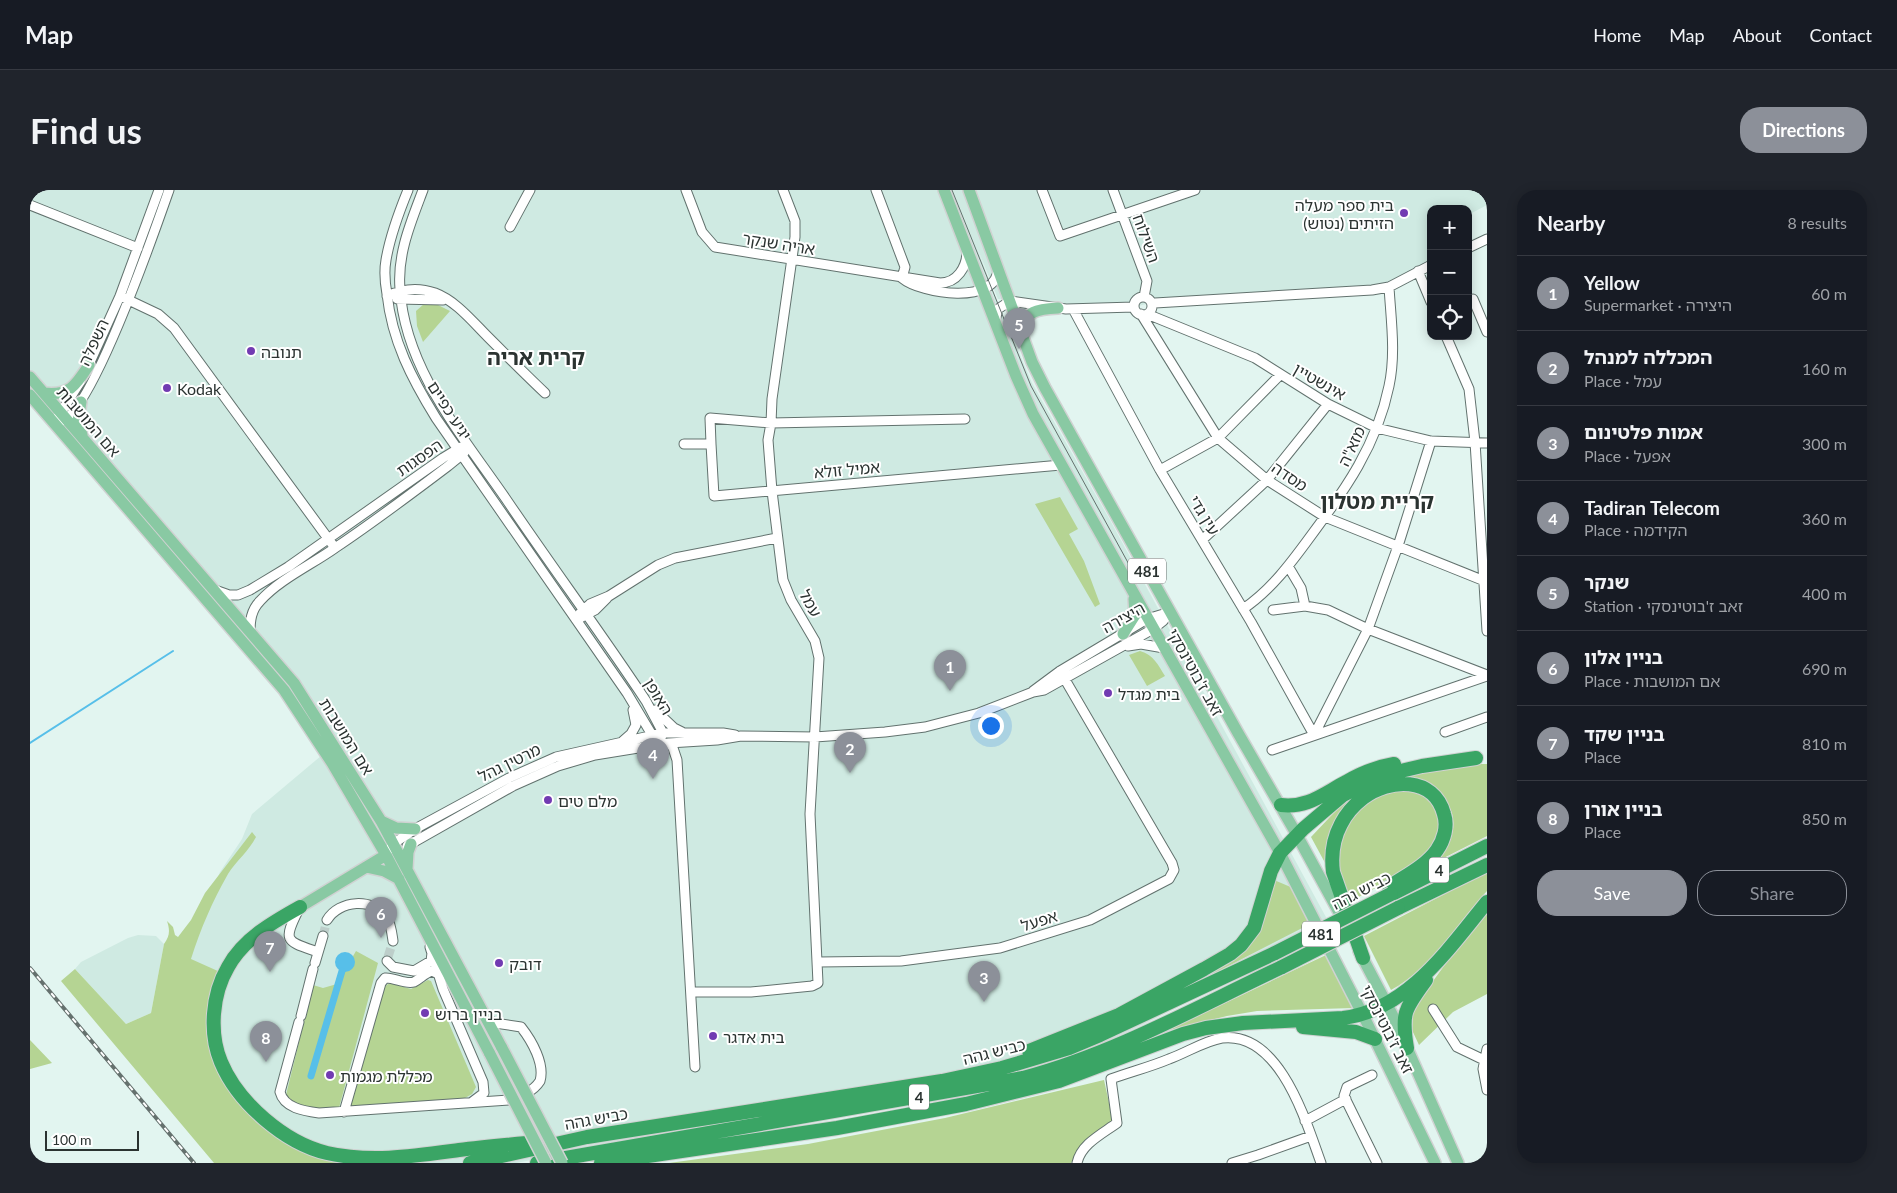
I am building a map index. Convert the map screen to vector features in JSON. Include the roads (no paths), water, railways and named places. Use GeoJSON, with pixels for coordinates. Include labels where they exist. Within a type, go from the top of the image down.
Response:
{"type":"FeatureCollection","features":[{"type":"Feature","properties":{"kind":"highway"},"geometry":{"type":"LineString","coordinates":[[1281,806],[1302,805],[1358,775],[1388,765],[1406,761],[1481,758]]}},
{"type":"Feature","properties":{"kind":"highway"},"geometry":{"type":"LineString","coordinates":[[934,1082],[1020,1055],[1092,1027],[1159,994],[1230,954],[1241,945],[1254,928],[1271,872],[1280,853],[1333,802],[1372,780],[1422,766],[1481,758]]}},
{"type":"Feature","properties":{"kind":"highway"},"geometry":{"type":"LineString","coordinates":[[1363,958],[1333,872],[1332,860],[1336,838],[1347,814],[1362,798],[1374,791],[1395,784],[1416,784],[1432,793],[1438,800],[1445,816],[1445,834],[1442,842],[1431,857],[1390,890]]}},
{"type":"Feature","properties":{"kind":"highway","name":"כביש גהה"},"geometry":{"type":"LineString","coordinates":[[470,1163],[587,1137],[934,1082],[1002,1068],[1069,1048],[1134,1021],[1322,930],[1390,890],[1487,846]]}},
{"type":"Feature","properties":{"kind":"highway","name":"כביש גהה"},"geometry":{"type":"LineString","coordinates":[[537,1163],[1023,1078],[1080,1061],[1282,967],[1487,864]]}},
{"type":"Feature","properties":{"kind":"highway"},"geometry":{"type":"LineString","coordinates":[[1407,1048],[1403,1026],[1406,1012],[1445,954],[1487,902]]}},
{"type":"Feature","properties":{"kind":"highway"},"geometry":{"type":"LineString","coordinates":[[300,907],[264,928],[236,954],[227,967],[216,997],[214,1033],[222,1062],[238,1090],[265,1119],[302,1144],[349,1158],[402,1158],[481,1147],[587,1137]]}},
{"type":"Feature","properties":{"kind":"highway"},"geometry":{"type":"LineString","coordinates":[[601,1163],[837,1128],[966,1104],[1059,1081],[1183,1034],[1222,1025],[1343,1018],[1363,1014],[1386,1003],[1414,984],[1445,954]]}},
{"type":"Feature","properties":{"kind":"highway"},"geometry":{"type":"LineString","coordinates":[[1258,1022],[1356,1032],[1375,1039]]}},
{"type":"Feature","properties":{"kind":"highway"},"geometry":{"type":"LineString","coordinates":[[645,1163],[668,1153]]}},
{"type":"Feature","properties":{"kind":"main road","name":"זאב ז'בוטינסקי"},"geometry":{"type":"LineString","coordinates":[[944,190],[1025,397],[1061,465],[1280,853],[1363,1014],[1435,1163]]}},
{"type":"Feature","properties":{"kind":"main road","name":"זאב ז'בוטינסקי"},"geometry":{"type":"LineString","coordinates":[[969,190],[1032,362],[1045,388],[1281,806],[1363,958],[1407,1048],[1458,1163]]}},
{"type":"Feature","properties":{"kind":"main road"},"geometry":{"type":"LineString","coordinates":[[1022,335],[1023,325],[1027,317],[1034,311],[1058,308]]}},
{"type":"Feature","properties":{"kind":"main road"},"geometry":{"type":"LineString","coordinates":[[44,393],[58,395],[66,392],[76,385],[89,365]]}},
{"type":"Feature","properties":{"kind":"main road","name":"אם המושבות"},"geometry":{"type":"LineString","coordinates":[[30,377],[44,393],[60,419],[284,690],[392,850]]}},
{"type":"Feature","properties":{"kind":"main road","name":"אם המושבות"},"geometry":{"type":"LineString","coordinates":[[30,395],[83,440],[294,683],[381,821],[422,923],[546,1163]]}},
{"type":"Feature","properties":{"kind":"main road"},"geometry":{"type":"LineString","coordinates":[[81,402],[78,421],[83,440]]}},
{"type":"Feature","properties":{"kind":"main road"},"geometry":{"type":"LineString","coordinates":[[1123,634],[1132,621],[1136,610],[1130,586]]}},
{"type":"Feature","properties":{"kind":"main road"},"geometry":{"type":"LineString","coordinates":[[381,821],[396,828],[415,830]]}},
{"type":"Feature","properties":{"kind":"main road"},"geometry":{"type":"LineString","coordinates":[[366,867],[403,875],[411,844]]}},
{"type":"Feature","properties":{"kind":"main road","name":"מרטין גהל"},"geometry":{"type":"LineString","coordinates":[[300,907],[392,850]]}},
{"type":"Feature","properties":{"kind":"main road","name":"אם המושבות"},"geometry":{"type":"LineString","coordinates":[[403,875],[486,1018],[562,1163]]}},
{"type":"Feature","properties":{"kind":"street","name":"השפלה"},"geometry":{"type":"LineString","coordinates":[[60,419],[89,365],[120,296],[159,190]]}},
{"type":"Feature","properties":{"kind":"street","name":"השפלה"},"geometry":{"type":"LineString","coordinates":[[60,419],[81,402],[98,370],[129,300],[169,190]]}},
{"type":"Feature","properties":{"kind":"street","name":"יגיע כפיים"},"geometry":{"type":"LineString","coordinates":[[408,190],[385,262],[391,322],[401,354],[415,384],[447,434],[574,620]]}},
{"type":"Feature","properties":{"kind":"street","name":"יגיע כפיים"},"geometry":{"type":"LineString","coordinates":[[423,190],[402,251],[399,272],[404,320],[413,351],[454,425],[585,612]]}},
{"type":"Feature","properties":{"kind":"street"},"geometry":{"type":"LineString","coordinates":[[510,228],[530,190]]}},
{"type":"Feature","properties":{"kind":"street","name":"אריה שנקר"},"geometry":{"type":"LineString","coordinates":[[686,190],[702,232],[715,247],[902,278],[910,277],[947,283],[962,271],[966,263],[967,249]]}},
{"type":"Feature","properties":{"kind":"street","name":"עמל"},"geometry":{"type":"LineString","coordinates":[[783,190],[794,221],[795,237],[790,260],[768,440],[783,580],[786,590],[815,641],[818,650],[819,675],[810,814],[818,962]]}},
{"type":"Feature","properties":{"kind":"street"},"geometry":{"type":"LineString","coordinates":[[876,190],[905,267],[902,278]]}},
{"type":"Feature","properties":{"kind":"street"},"geometry":{"type":"LineString","coordinates":[[1042,190],[1060,236],[1195,190]]}},
{"type":"Feature","properties":{"kind":"street","name":"השילוח"},"geometry":{"type":"LineString","coordinates":[[1113,190],[1147,281],[1144,297]]}},
{"type":"Feature","properties":{"kind":"street"},"geometry":{"type":"LineString","coordinates":[[30,205],[138,248]]}},
{"type":"Feature","properties":{"kind":"street"},"geometry":{"type":"LineString","coordinates":[[1472,246],[1487,239]]}},
{"type":"Feature","properties":{"kind":"street"},"geometry":{"type":"LineString","coordinates":[[1155,303],[1389,288],[1427,267]]}},
{"type":"Feature","properties":{"kind":"street"},"geometry":{"type":"LineString","coordinates":[[982,288],[995,280],[998,268]]}},
{"type":"Feature","properties":{"kind":"street"},"geometry":{"type":"LineString","coordinates":[[1418,271],[1428,295]]}},
{"type":"Feature","properties":{"kind":"street","name":"אריה שנקר"},"geometry":{"type":"LineString","coordinates":[[902,278],[909,284],[956,294],[968,293],[982,288]]}},
{"type":"Feature","properties":{"kind":"street","name":"מזא\"ה"},"geometry":{"type":"LineString","coordinates":[[1243,609],[1260,598],[1288,566],[1345,490],[1365,457],[1377,428],[1389,386],[1392,342],[1389,288]]}},
{"type":"Feature","properties":{"kind":"street"},"geometry":{"type":"LineString","coordinates":[[387,296],[400,290],[427,291],[451,302],[545,394]]}},
{"type":"Feature","properties":{"kind":"street"},"geometry":{"type":"LineString","coordinates":[[120,296],[158,314],[174,328],[335,548]]}},
{"type":"Feature","properties":{"kind":"street"},"geometry":{"type":"LineString","coordinates":[[387,296],[401,300],[434,299],[451,302]]}},
{"type":"Feature","properties":{"kind":"street"},"geometry":{"type":"LineString","coordinates":[[1144,297],[1152,305],[1150,310],[1140,312],[1136,300],[1144,297]]}},
{"type":"Feature","properties":{"kind":"street"},"geometry":{"type":"LineString","coordinates":[[1473,298],[1487,332]]}},
{"type":"Feature","properties":{"kind":"street"},"geometry":{"type":"LineString","coordinates":[[995,321],[998,309],[1010,302]]}},
{"type":"Feature","properties":{"kind":"street","name":"אינשטיין"},"geometry":{"type":"LineString","coordinates":[[1010,302],[1058,308],[1140,312],[1255,358],[1328,404],[1377,428],[1431,441],[1487,443]]}},
{"type":"Feature","properties":{"kind":"street","name":"עין גדי"},"geometry":{"type":"LineString","coordinates":[[1073,309],[1160,470],[1243,609],[1314,734]]}},
{"type":"Feature","properties":{"kind":"street","name":"מסדה"},"geometry":{"type":"LineString","coordinates":[[1140,312],[1218,438],[1267,480],[1325,517],[1486,582]]}},
{"type":"Feature","properties":{"kind":"street"},"geometry":{"type":"LineString","coordinates":[[1448,340],[1469,389],[1486,582],[1487,631]]}},
{"type":"Feature","properties":{"kind":"street"},"geometry":{"type":"LineString","coordinates":[[1160,470],[1218,438],[1280,375]]}},
{"type":"Feature","properties":{"kind":"street"},"geometry":{"type":"LineString","coordinates":[[1202,540],[1267,480],[1328,404]]}},
{"type":"Feature","properties":{"kind":"street"},"geometry":{"type":"LineString","coordinates":[[684,444],[711,444],[710,418],[771,423],[965,419]]}},
{"type":"Feature","properties":{"kind":"street"},"geometry":{"type":"LineString","coordinates":[[443,458],[448,446],[447,434]]}},
{"type":"Feature","properties":{"kind":"street"},"geometry":{"type":"LineString","coordinates":[[1314,734],[1368,628],[1398,546],[1431,441]]}},
{"type":"Feature","properties":{"kind":"street","name":"אמיל זולא"},"geometry":{"type":"LineString","coordinates":[[711,444],[714,496],[1061,465]]}},
{"type":"Feature","properties":{"kind":"street","name":"הפסגות"},"geometry":{"type":"LineString","coordinates":[[250,633],[250,619],[259,601],[276,587],[335,548],[448,466],[468,445]]}},
{"type":"Feature","properties":{"kind":"street","name":"הפסגות"},"geometry":{"type":"LineString","coordinates":[[212,588],[229,595],[238,595],[250,590],[330,539],[443,458],[460,452]]}},
{"type":"Feature","properties":{"kind":"street"},"geometry":{"type":"LineString","coordinates":[[448,466],[460,465],[471,470]]}},
{"type":"Feature","properties":{"kind":"street"},"geometry":{"type":"LineString","coordinates":[[574,620],[658,565],[675,558],[777,538]]}},
{"type":"Feature","properties":{"kind":"street"},"geometry":{"type":"LineString","coordinates":[[1288,566],[1301,588],[1305,606]]}},
{"type":"Feature","properties":{"kind":"street"},"geometry":{"type":"LineString","coordinates":[[585,612],[599,606],[609,596]]}},
{"type":"Feature","properties":{"kind":"street"},"geometry":{"type":"LineString","coordinates":[[597,630],[595,618],[599,606]]}},
{"type":"Feature","properties":{"kind":"street"},"geometry":{"type":"LineString","coordinates":[[1273,610],[1305,606],[1328,610],[1368,628],[1487,675]]}},
{"type":"Feature","properties":{"kind":"street","name":"האופן"},"geometry":{"type":"LineString","coordinates":[[585,612],[646,701],[663,733],[658,744]]}},
{"type":"Feature","properties":{"kind":"street","name":"היצירה"},"geometry":{"type":"LineString","coordinates":[[658,744],[717,740],[741,736],[814,737],[925,727],[979,713],[1032,692],[1044,690],[1120,648],[1150,624],[1170,612]]}},
{"type":"Feature","properties":{"kind":"street","name":"האופן"},"geometry":{"type":"LineString","coordinates":[[574,620],[627,693],[658,744]]}},
{"type":"Feature","properties":{"kind":"street","name":"היצירה"},"geometry":{"type":"LineString","coordinates":[[1032,692],[1060,671],[1123,634],[1150,624]]}},
{"type":"Feature","properties":{"kind":"street"},"geometry":{"type":"LineString","coordinates":[[1120,648],[1141,644],[1164,648]]}},
{"type":"Feature","properties":{"kind":"street","name":"אפעל"},"geometry":{"type":"LineString","coordinates":[[818,962],[901,961],[1000,948],[1090,920],[1169,879],[1174,870],[1172,863],[1060,671]]}},
{"type":"Feature","properties":{"kind":"street"},"geometry":{"type":"LineString","coordinates":[[1272,750],[1487,675]]}},
{"type":"Feature","properties":{"kind":"street"},"geometry":{"type":"LineString","coordinates":[[621,742],[631,734],[636,725],[627,693]]}},
{"type":"Feature","properties":{"kind":"street"},"geometry":{"type":"LineString","coordinates":[[646,701],[666,722],[674,728],[685,732]]}},
{"type":"Feature","properties":{"kind":"street"},"geometry":{"type":"LineString","coordinates":[[1445,732],[1487,717]]}},
{"type":"Feature","properties":{"kind":"street","name":"היצירה"},"geometry":{"type":"LineString","coordinates":[[663,733],[723,732],[741,736]]}},
{"type":"Feature","properties":{"kind":"street","name":"מרטין גהל"},"geometry":{"type":"LineString","coordinates":[[392,850],[415,830],[509,778],[556,757],[663,733]]}},
{"type":"Feature","properties":{"kind":"street"},"geometry":{"type":"LineString","coordinates":[[669,743],[674,748],[677,760],[695,1066]]}},
{"type":"Feature","properties":{"kind":"street","name":"מרטין גהל"},"geometry":{"type":"LineString","coordinates":[[392,850],[411,844],[513,786],[558,766],[595,755],[658,744]]}},
{"type":"Feature","properties":{"kind":"street"},"geometry":{"type":"LineString","coordinates":[[327,920],[330,914],[341,907],[351,903],[360,903],[377,909],[388,918],[393,941]]}},
{"type":"Feature","properties":{"kind":"street"},"geometry":{"type":"LineString","coordinates":[[300,907],[288,932],[288,938],[293,943],[318,952]]}},
{"type":"Feature","properties":{"kind":"street"},"geometry":{"type":"LineString","coordinates":[[422,923],[442,989],[492,1101]]}},
{"type":"Feature","properties":{"kind":"street"},"geometry":{"type":"LineString","coordinates":[[323,936],[280,1092],[285,1103],[308,1112],[319,1113],[509,1100],[521,1096],[537,1086],[542,1076],[540,1061],[521,1027],[495,1023],[486,1018]]}},
{"type":"Feature","properties":{"kind":"street"},"geometry":{"type":"LineString","coordinates":[[344,1112],[388,959],[393,967],[414,971],[431,961],[432,953]]}},
{"type":"Feature","properties":{"kind":"street"},"geometry":{"type":"LineString","coordinates":[[691,992],[751,992],[812,986],[818,983],[818,962]]}},
{"type":"Feature","properties":{"kind":"street"},"geometry":{"type":"LineString","coordinates":[[380,983],[385,978],[391,977],[413,982],[432,971],[438,974]]}},
{"type":"Feature","properties":{"kind":"street"},"geometry":{"type":"LineString","coordinates":[[1434,1009],[1457,1047],[1484,1060]]}},
{"type":"Feature","properties":{"kind":"street"},"geometry":{"type":"LineString","coordinates":[[501,1046],[502,1035],[509,1025]]}},
{"type":"Feature","properties":{"kind":"street"},"geometry":{"type":"LineString","coordinates":[[1077,1163],[1079,1154],[1091,1142],[1117,1123],[1111,1079],[1167,1060],[1221,1038],[1246,1040],[1276,1063],[1284,1075],[1305,1121],[1321,1163]]}},
{"type":"Feature","properties":{"kind":"street"},"geometry":{"type":"LineString","coordinates":[[1487,1049],[1483,1069],[1487,1090]]}},
{"type":"Feature","properties":{"kind":"street"},"geometry":{"type":"LineString","coordinates":[[1372,1075],[1347,1087],[1344,1096],[1377,1163]]}},
{"type":"Feature","properties":{"kind":"street"},"geometry":{"type":"LineString","coordinates":[[472,1102],[484,1093],[483,1082]]}},
{"type":"Feature","properties":{"kind":"street"},"geometry":{"type":"LineString","coordinates":[[1305,1121],[1346,1099]]}},
{"type":"Feature","properties":{"kind":"street"},"geometry":{"type":"LineString","coordinates":[[1232,1163],[1260,1159],[1311,1136]]}},
{"type":"Feature","properties":{"kind":"water"},"geometry":{"type":"Polygon","coordinates":[[[345,952],[352,955],[355,962],[352,969],[345,972],[338,969],[335,962],[338,955],[345,952]]]}},
{"type":"Feature","properties":{"kind":"waterway"},"geometry":{"type":"LineString","coordinates":[[30,743],[173,651]]}},
{"type":"Feature","properties":{"kind":"waterway"},"geometry":{"type":"LineString","coordinates":[[311,1076],[342,971]]}},
{"type":"Feature","properties":{"kind":"tunnel"},"geometry":{"type":"LineString","coordinates":[[323,936],[327,920]]}},
{"type":"Feature","properties":{"kind":"tunnel"},"geometry":{"type":"LineString","coordinates":[[388,957],[393,941]]}},
{"type":"Feature","properties":{"kind":"tram line"},"geometry":{"type":"LineString","coordinates":[[952,190],[1031,386],[1137,579]]}},
{"type":"Feature","properties":{"kind":"railway"},"geometry":{"type":"LineString","coordinates":[[30,968],[194,1163]]}},
{"type":"Feature","properties":{"kind":"place","name":"בית ספר מעלה הזיתים (נטוש)"},"geometry":{"type":"Point","coordinates":[1404,213]}},
{"type":"Feature","properties":{"kind":"place","name":"שנקר"},"geometry":{"type":"Point","coordinates":[1019,349]}},
{"type":"Feature","properties":{"kind":"place","name":"תנובה"},"geometry":{"type":"Point","coordinates":[251,351]}},
{"type":"Feature","properties":{"kind":"place","name":"Kodak"},"geometry":{"type":"Point","coordinates":[167,388]}},
{"type":"Feature","properties":{"kind":"place","name":"Yellow"},"geometry":{"type":"Point","coordinates":[950,691]}},
{"type":"Feature","properties":{"kind":"place","name":"בית מגדל"},"geometry":{"type":"Point","coordinates":[1108,693]}},
{"type":"Feature","properties":{"kind":"place","name":"המכללה למנהל"},"geometry":{"type":"Point","coordinates":[850,773]}},
{"type":"Feature","properties":{"kind":"place","name":"Tadiran Telecom"},"geometry":{"type":"Point","coordinates":[653,779]}},
{"type":"Feature","properties":{"kind":"place","name":"מלם טים"},"geometry":{"type":"Point","coordinates":[548,800]}},
{"type":"Feature","properties":{"kind":"place","name":"בניין אלון"},"geometry":{"type":"Point","coordinates":[381,938]}},
{"type":"Feature","properties":{"kind":"place","name":"דובק"},"geometry":{"type":"Point","coordinates":[499,963]}},
{"type":"Feature","properties":{"kind":"place","name":"בניין שקד"},"geometry":{"type":"Point","coordinates":[270,972]}},
{"type":"Feature","properties":{"kind":"place","name":"אמות פלטינום"},"geometry":{"type":"Point","coordinates":[984,1002]}},
{"type":"Feature","properties":{"kind":"place","name":"בניין ברוש"},"geometry":{"type":"Point","coordinates":[425,1013]}},
{"type":"Feature","properties":{"kind":"place","name":"בית אדגר"},"geometry":{"type":"Point","coordinates":[713,1036]}},
{"type":"Feature","properties":{"kind":"place","name":"בניין אורן"},"geometry":{"type":"Point","coordinates":[266,1062]}},
{"type":"Feature","properties":{"kind":"place","name":"מכללת מגמות"},"geometry":{"type":"Point","coordinates":[330,1075]}},
{"type":"Feature","properties":{"kind":"district","name":"קרית אריה"},"geometry":{"type":"Point","coordinates":[536,356]}},
{"type":"Feature","properties":{"kind":"district","name":"קריית מטלון"},"geometry":{"type":"Point","coordinates":[1377,500]}}]}
